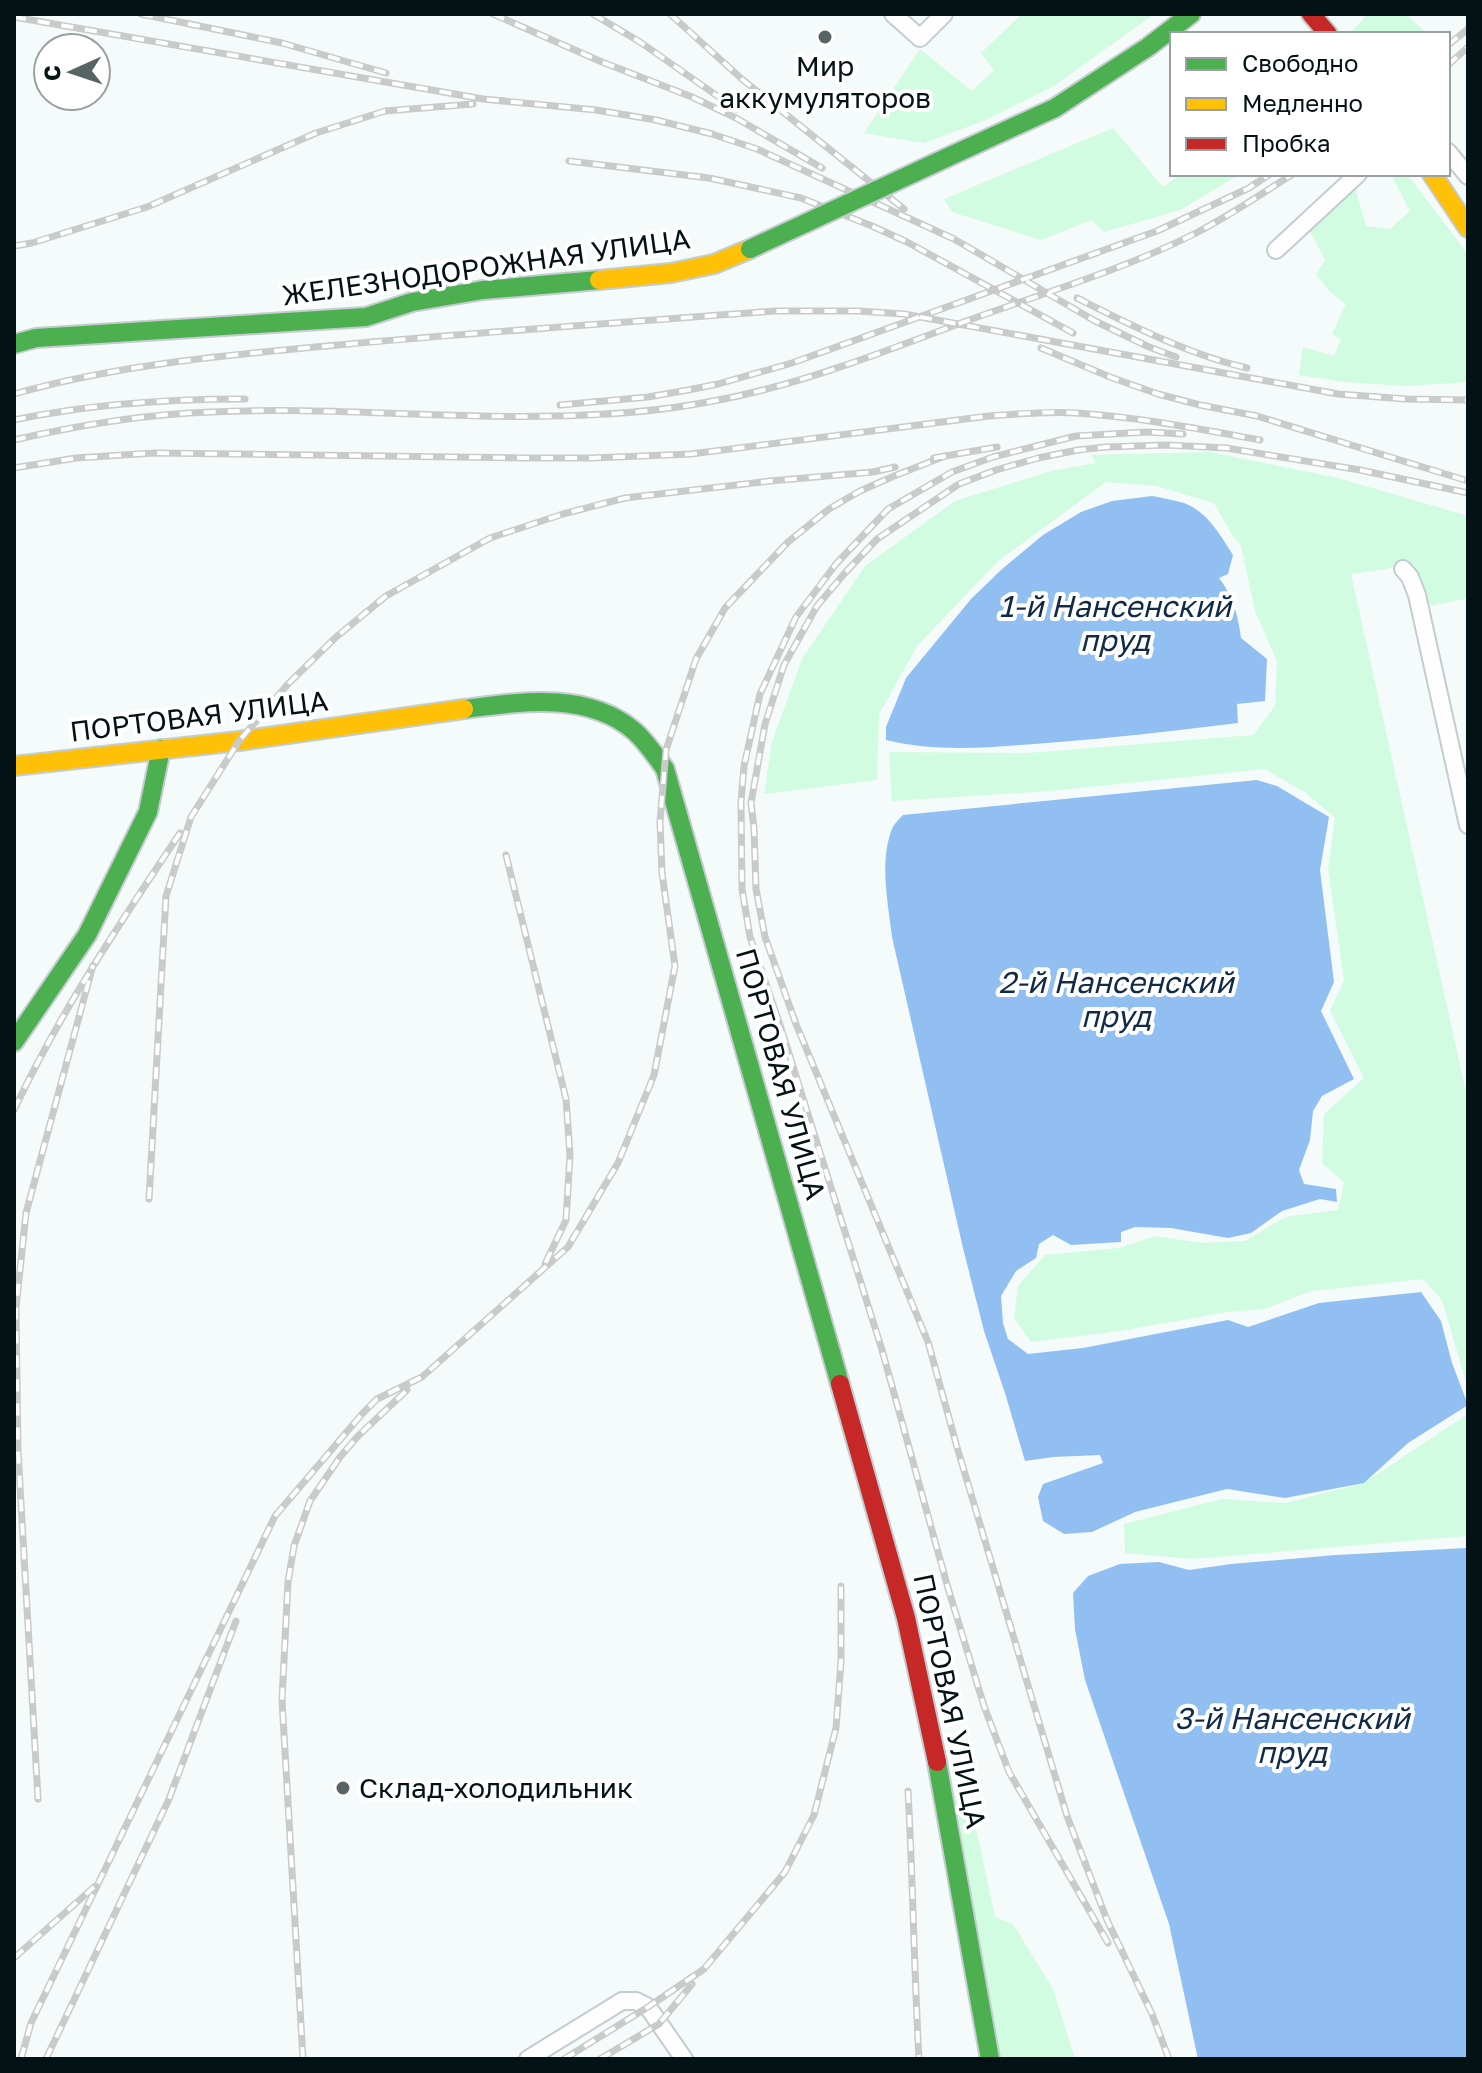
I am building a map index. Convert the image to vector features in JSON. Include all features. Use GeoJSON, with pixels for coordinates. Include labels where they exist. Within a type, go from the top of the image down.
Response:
{"type":"FeatureCollection","features":[{"type":"Feature","properties":{"kind":"main road","name":"ЖЕЛЕЗНОДОРОЖНАЯ УЛИЦА"},"geometry":{"type":"LineString","coordinates":[[14,344],[36,338],[366,317],[412,302],[483,290],[671,273],[714,264],[1055,108],[1148,47],[1191,14]]}},
{"type":"Feature","properties":{"kind":"main road"},"geometry":{"type":"LineString","coordinates":[[1311,14],[1326,32]]}},
{"type":"Feature","properties":{"kind":"main road"},"geometry":{"type":"LineString","coordinates":[[1433,176],[1468,228]]}},
{"type":"Feature","properties":{"kind":"main road","name":"ПОРТОВАЯ УЛИЦА"},"geometry":{"type":"LineString","coordinates":[[14,766],[239,741],[517,702],[586,705],[615,716],[650,746],[665,769],[906,1618],[930,1721],[990,2059]]}},
{"type":"Feature","properties":{"kind":"main road"},"geometry":{"type":"LineString","coordinates":[[14,1042],[87,935],[148,812],[161,749]]}},
{"type":"Feature","properties":{"kind":"street"},"geometry":{"type":"LineString","coordinates":[[893,14],[920,38],[944,14]]}},
{"type":"Feature","properties":{"kind":"street"},"geometry":{"type":"LineString","coordinates":[[1450,154],[1468,176]]}},
{"type":"Feature","properties":{"kind":"street"},"geometry":{"type":"LineString","coordinates":[[1276,250],[1356,176]]}},
{"type":"Feature","properties":{"kind":"street"},"geometry":{"type":"LineString","coordinates":[[1403,569],[1417,595],[1468,825]]}},
{"type":"Feature","properties":{"kind":"street"},"geometry":{"type":"LineString","coordinates":[[528,2059],[622,2001],[636,2001],[648,2007],[684,2059]]}},
{"type":"Feature","properties":{"kind":"green space"},"geometry":{"type":"Polygon","coordinates":[[[1022,14],[1154,14],[1054,86],[983,121],[924,143],[864,133],[920,49],[972,91],[994,70],[981,53],[1022,14]]]}},
{"type":"Feature","properties":{"kind":"green space"},"geometry":{"type":"Polygon","coordinates":[[[1368,14],[1406,14],[1425,32],[1351,32],[1368,14]]]}},
{"type":"Feature","properties":{"kind":"green space"},"geometry":{"type":"Polygon","coordinates":[[[1113,128],[1163,187],[1178,176],[1237,176],[1180,210],[1104,232],[1091,220],[1041,240],[952,212],[944,199],[1113,128]]]}},
{"type":"Feature","properties":{"kind":"green space"},"geometry":{"type":"Polygon","coordinates":[[[1392,176],[1409,176],[1468,254],[1468,382],[1406,386],[1299,375],[1303,347],[1334,356],[1341,340],[1332,334],[1346,304],[1330,292],[1316,274],[1325,260],[1309,229],[1355,188],[1366,226],[1390,229],[1410,211],[1392,176]]]}},
{"type":"Feature","properties":{"kind":"green space"},"geometry":{"type":"Polygon","coordinates":[[[1210,452],[1338,478],[1468,516],[1468,598],[1431,606],[1405,561],[1387,569],[1351,574],[1468,1101],[1468,1389],[1442,1300],[1423,1279],[1312,1291],[1264,1309],[1031,1342],[1014,1318],[1018,1286],[1045,1255],[1119,1248],[1155,1236],[1202,1243],[1245,1241],[1285,1217],[1338,1210],[1344,1182],[1322,1163],[1324,1114],[1364,1078],[1330,1011],[1344,980],[1328,870],[1335,818],[1306,793],[1265,769],[1050,791],[892,801],[889,752],[1028,753],[1253,735],[1275,706],[1277,661],[1255,611],[1241,546],[1214,503],[1157,486],[1106,482],[998,561],[917,646],[879,714],[877,780],[764,794],[772,742],[802,659],[865,566],[955,501],[1051,471],[1096,463],[1092,455],[1210,452]]]}},
{"type":"Feature","properties":{"kind":"green space"},"geometry":{"type":"Polygon","coordinates":[[[1468,1414],[1468,1536],[1193,1559],[1125,1553],[1124,1524],[1222,1499],[1285,1503],[1364,1483],[1468,1414]]]}},
{"type":"Feature","properties":{"kind":"green space"},"geometry":{"type":"Polygon","coordinates":[[[954,1791],[972,1809],[995,1917],[1013,1924],[1053,1989],[1075,2059],[999,2059],[954,1791]]]}},
{"type":"Feature","properties":{"kind":"water","name":"1-й Нансенский пруд"},"geometry":{"type":"Polygon","coordinates":[[[1152,496],[1184,503],[1200,512],[1233,555],[1228,574],[1219,578],[1234,606],[1241,638],[1267,659],[1265,701],[1237,704],[1238,723],[1119,737],[966,748],[926,747],[886,740],[886,727],[906,678],[971,599],[1001,570],[1043,535],[1081,512],[1112,501],[1152,496]]]}},
{"type":"Feature","properties":{"kind":"water","name":"2-й Нансенский пруд"},"geometry":{"type":"Polygon","coordinates":[[[1257,780],[1277,786],[1329,817],[1320,870],[1334,982],[1321,1011],[1354,1079],[1322,1096],[1313,1111],[1310,1140],[1299,1170],[1304,1184],[1336,1189],[1337,1202],[1320,1199],[1282,1211],[1251,1233],[1228,1238],[1171,1228],[1135,1227],[1121,1232],[1121,1242],[1071,1245],[1053,1235],[1039,1244],[1036,1258],[1016,1271],[1001,1296],[1008,1339],[1028,1354],[1083,1348],[1228,1320],[1248,1327],[1319,1303],[1421,1292],[1441,1321],[1468,1405],[1408,1443],[1364,1483],[1285,1498],[1227,1489],[1135,1512],[1092,1532],[1064,1534],[1043,1521],[1038,1497],[1043,1484],[1103,1463],[1100,1455],[1025,1461],[984,1331],[892,937],[886,883],[888,842],[893,827],[903,815],[1257,780]]]}},
{"type":"Feature","properties":{"kind":"water","name":"3-й Нансенский пруд"},"geometry":{"type":"Polygon","coordinates":[[[1466,1548],[1468,2059],[1198,2059],[1169,1924],[1085,1680],[1075,1629],[1073,1593],[1088,1576],[1120,1564],[1159,1562],[1189,1570],[1336,1555],[1466,1548]]]}},
{"type":"Feature","properties":{"kind":"railway"},"geometry":{"type":"LineString","coordinates":[[141,14],[282,43],[386,73]]}},
{"type":"Feature","properties":{"kind":"railway"},"geometry":{"type":"LineString","coordinates":[[493,14],[692,97],[736,118],[822,168]]}},
{"type":"Feature","properties":{"kind":"railway"},"geometry":{"type":"LineString","coordinates":[[593,14],[640,42],[736,109]]}},
{"type":"Feature","properties":{"kind":"railway"},"geometry":{"type":"LineString","coordinates":[[670,14],[743,80],[904,209]]}},
{"type":"Feature","properties":{"kind":"railway"},"geometry":{"type":"LineString","coordinates":[[14,17],[483,99],[596,110],[656,120],[712,134],[757,149],[954,239],[1095,321],[1176,357]]}},
{"type":"Feature","properties":{"kind":"railway"},"geometry":{"type":"LineString","coordinates":[[1450,43],[1468,29]]}},
{"type":"Feature","properties":{"kind":"railway"},"geometry":{"type":"LineString","coordinates":[[1450,63],[1468,47]]}},
{"type":"Feature","properties":{"kind":"railway"},"geometry":{"type":"LineString","coordinates":[[14,246],[147,207],[316,133],[385,111],[473,104]]}},
{"type":"Feature","properties":{"kind":"railway"},"geometry":{"type":"LineString","coordinates":[[569,161],[709,178],[801,198],[907,242],[1073,333]]}},
{"type":"Feature","properties":{"kind":"railway"},"geometry":{"type":"LineString","coordinates":[[560,405],[688,390],[792,363],[1157,231],[1249,188],[1267,176]]}},
{"type":"Feature","properties":{"kind":"railway"},"geometry":{"type":"LineString","coordinates":[[14,440],[112,421],[187,413],[305,411],[585,415],[719,400],[790,383],[842,366],[1114,269],[1196,233],[1290,176]]}},
{"type":"Feature","properties":{"kind":"railway"},"geometry":{"type":"LineString","coordinates":[[1077,298],[1181,347],[1247,368]]}},
{"type":"Feature","properties":{"kind":"railway"},"geometry":{"type":"LineString","coordinates":[[14,394],[134,368],[256,353],[775,311],[858,311],[904,314],[1338,394],[1468,400]]}},
{"type":"Feature","properties":{"kind":"railway"},"geometry":{"type":"LineString","coordinates":[[1041,348],[1158,394],[1257,416],[1468,481]]}},
{"type":"Feature","properties":{"kind":"railway"},"geometry":{"type":"LineString","coordinates":[[14,420],[129,404],[245,399]]}},
{"type":"Feature","properties":{"kind":"railway"},"geometry":{"type":"LineString","coordinates":[[14,468],[76,458],[154,453],[530,458],[691,454],[989,416],[1043,413],[1122,417],[1260,440]]}},
{"type":"Feature","properties":{"kind":"railway"},"geometry":{"type":"LineString","coordinates":[[1108,1943],[1009,1772],[984,1706],[882,1350],[750,937],[742,889],[741,802],[744,766],[760,694],[796,617],[836,564],[888,509],[952,472],[993,457],[1076,436],[1147,432],[1183,434]]}},
{"type":"Feature","properties":{"kind":"railway"},"geometry":{"type":"LineString","coordinates":[[1169,2059],[1152,2014],[1107,1920],[1067,1816],[928,1342],[796,1024],[765,937],[756,889],[751,803],[765,724],[784,665],[817,606],[844,574],[877,539],[959,484],[996,470],[1078,450],[1166,445],[1226,448],[1360,470],[1468,493]]}},
{"type":"Feature","properties":{"kind":"railway"},"geometry":{"type":"LineString","coordinates":[[934,458],[997,447]]}},
{"type":"Feature","properties":{"kind":"railway"},"geometry":{"type":"LineString","coordinates":[[21,2059],[31,2023],[275,1516],[377,1399],[422,1377],[568,1247],[618,1163],[654,1075],[675,966],[662,873],[660,822],[666,750],[696,659],[725,608],[788,542],[829,509],[860,491],[945,456]]}},
{"type":"Feature","properties":{"kind":"railway"},"geometry":{"type":"LineString","coordinates":[[149,1199],[166,896],[191,817],[239,741],[288,684],[335,638],[386,596],[490,538],[625,498],[873,472],[895,467]]}},
{"type":"Feature","properties":{"kind":"railway"},"geometry":{"type":"LineString","coordinates":[[14,1110],[71,1003],[180,833]]}},
{"type":"Feature","properties":{"kind":"railway"},"geometry":{"type":"LineString","coordinates":[[506,855],[566,1099],[570,1155],[566,1220],[545,1264]]}},
{"type":"Feature","properties":{"kind":"railway"},"geometry":{"type":"LineString","coordinates":[[38,1799],[18,1451],[16,1308],[26,1213],[93,965]]}},
{"type":"Feature","properties":{"kind":"railway"},"geometry":{"type":"LineString","coordinates":[[303,2059],[282,1700],[288,1582],[294,1546],[310,1501],[358,1436],[407,1390]]}},
{"type":"Feature","properties":{"kind":"railway"},"geometry":{"type":"LineString","coordinates":[[564,2059],[704,1969],[785,1872],[814,1815],[836,1728],[841,1661],[841,1586]]}},
{"type":"Feature","properties":{"kind":"railway"},"geometry":{"type":"LineString","coordinates":[[46,2059],[169,1799],[236,1621]]}},
{"type":"Feature","properties":{"kind":"railway"},"geometry":{"type":"LineString","coordinates":[[908,1791],[919,2059]]}},
{"type":"Feature","properties":{"kind":"railway"},"geometry":{"type":"LineString","coordinates":[[14,1958],[94,1887]]}},
{"type":"Feature","properties":{"kind":"railway"},"geometry":{"type":"LineString","coordinates":[[600,2059],[659,2024],[692,1984]]}},
{"type":"Feature","properties":{"kind":"traffic: fast"},"geometry":{"type":"LineString","coordinates":[[946,158],[1055,108],[1148,47],[1191,14]]}},
{"type":"Feature","properties":{"kind":"traffic: fast"},"geometry":{"type":"LineString","coordinates":[[750,249],[946,158]]}},
{"type":"Feature","properties":{"kind":"traffic: fast"},"geometry":{"type":"LineString","coordinates":[[14,344],[36,338],[366,317],[412,302],[483,290],[599,280]]}},
{"type":"Feature","properties":{"kind":"traffic: fast"},"geometry":{"type":"LineString","coordinates":[[464,709],[530,702],[574,704],[595,709],[633,730],[665,769],[840,1384]]}},
{"type":"Feature","properties":{"kind":"traffic: fast"},"geometry":{"type":"LineString","coordinates":[[14,1042],[87,935],[148,812],[161,749]]}},
{"type":"Feature","properties":{"kind":"traffic: fast"},"geometry":{"type":"LineString","coordinates":[[937,1762],[990,2059]]}},
{"type":"Feature","properties":{"kind":"traffic: slow"},"geometry":{"type":"LineString","coordinates":[[1433,176],[1468,228]]}},
{"type":"Feature","properties":{"kind":"traffic: slow"},"geometry":{"type":"LineString","coordinates":[[599,280],[671,273],[714,264],[750,249]]}},
{"type":"Feature","properties":{"kind":"traffic: slow"},"geometry":{"type":"LineString","coordinates":[[14,766],[239,741],[464,709]]}},
{"type":"Feature","properties":{"kind":"traffic: jam"},"geometry":{"type":"LineString","coordinates":[[1311,14],[1326,32]]}},
{"type":"Feature","properties":{"kind":"traffic: jam"},"geometry":{"type":"LineString","coordinates":[[840,1384],[906,1618],[937,1762]]}},
{"type":"Feature","properties":{"kind":"place","name":"Мир аккумуляторов"},"geometry":{"type":"Point","coordinates":[825,37]}},
{"type":"Feature","properties":{"kind":"place","name":"Склад-холодильник"},"geometry":{"type":"Point","coordinates":[343,1788]}}]}
